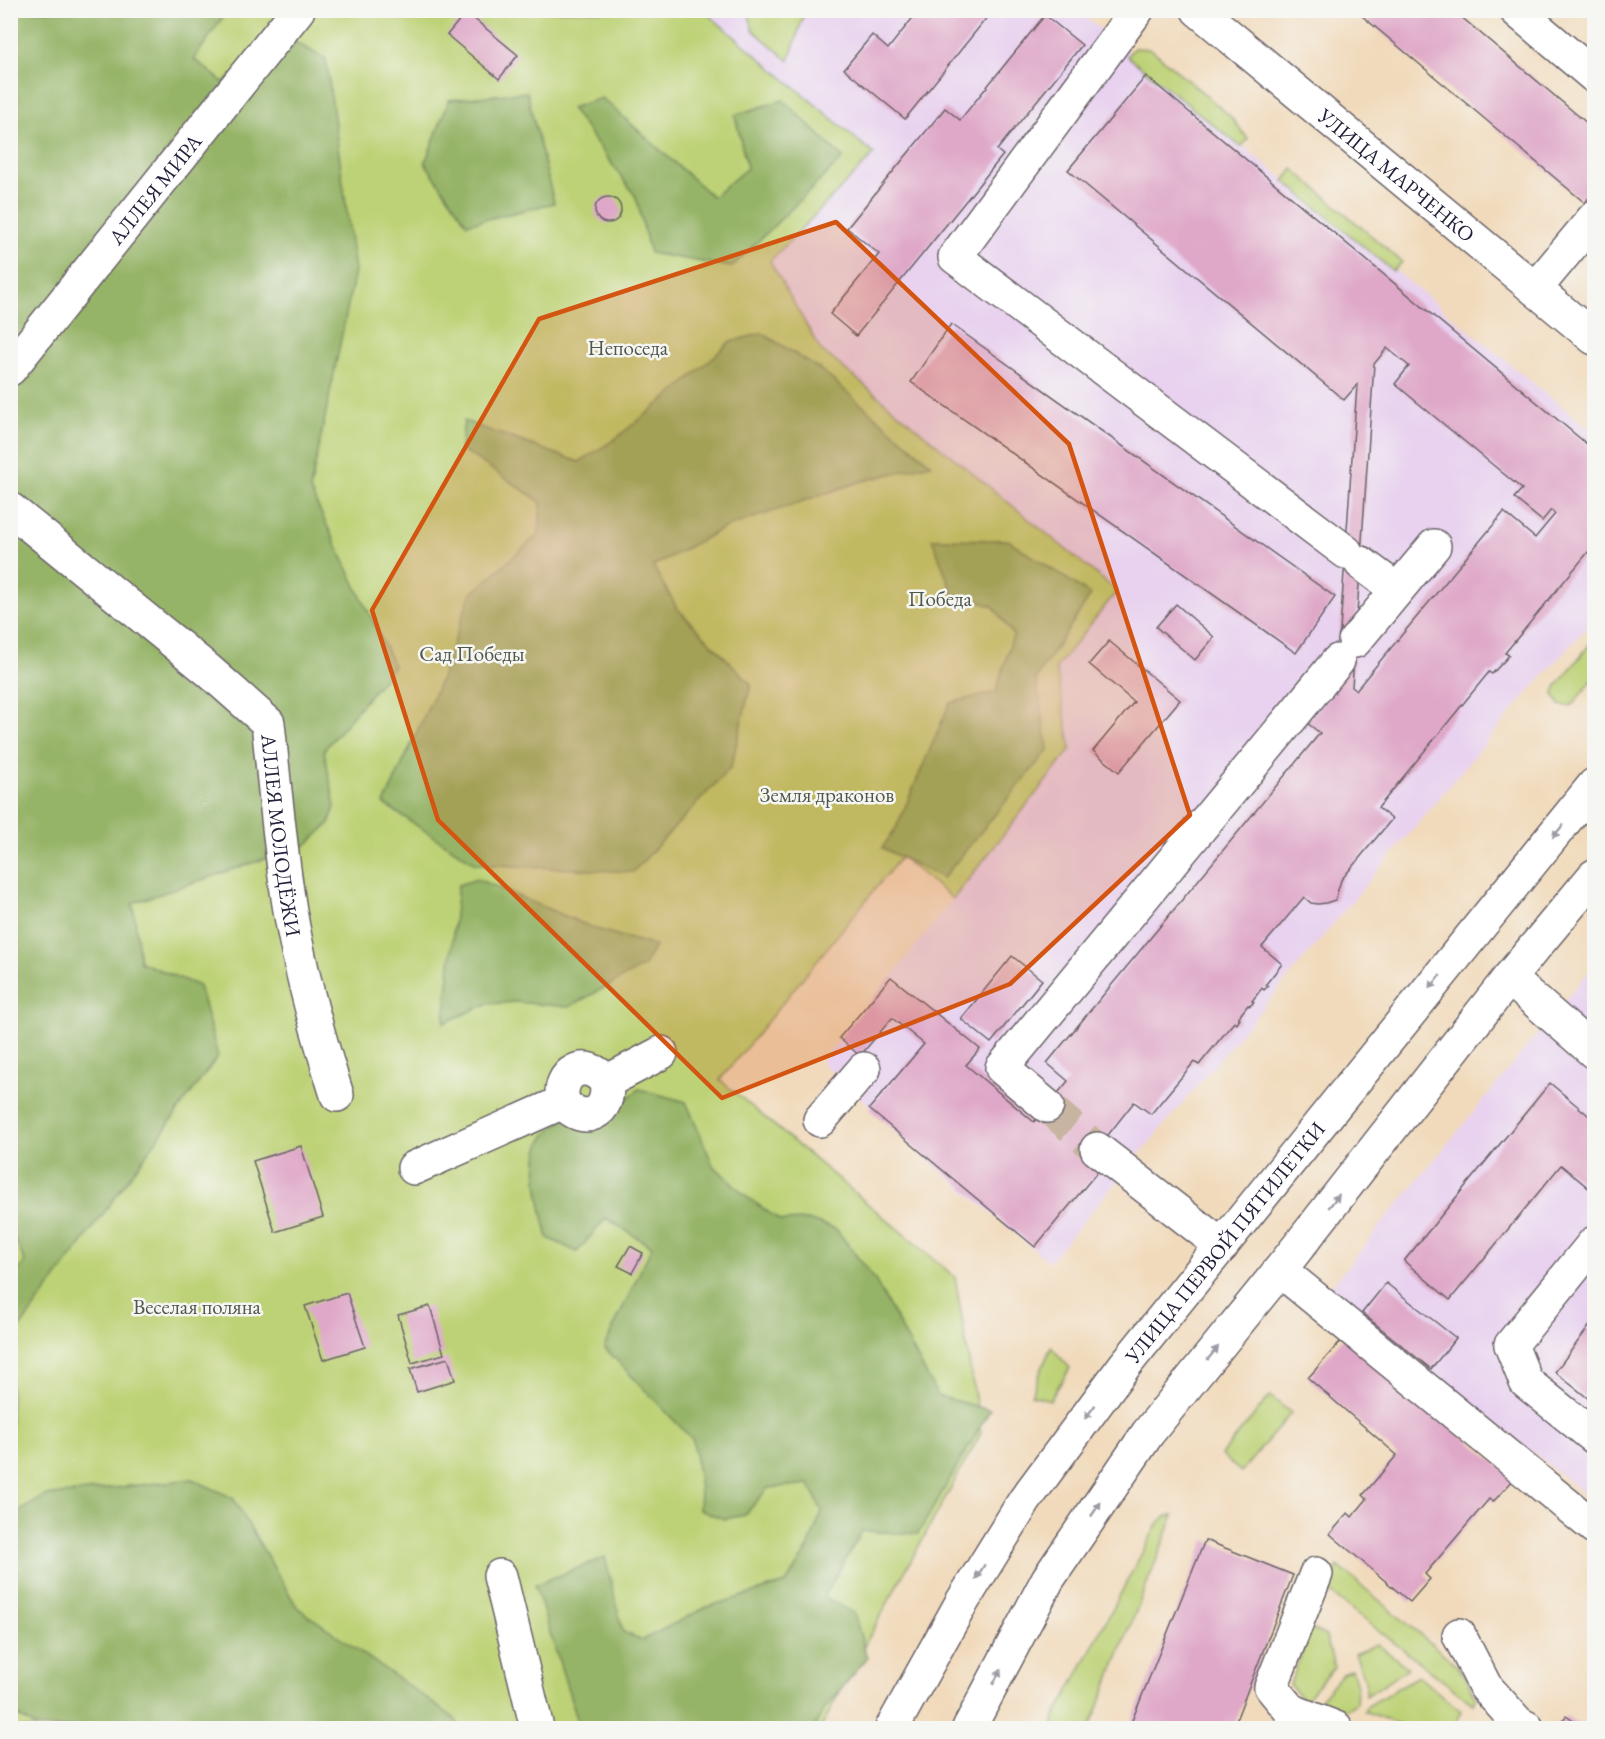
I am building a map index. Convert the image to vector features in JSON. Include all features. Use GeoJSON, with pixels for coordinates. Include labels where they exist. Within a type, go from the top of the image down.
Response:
{"type":"FeatureCollection","features":[{"type":"Feature","properties":{"kind":"main road","name":"АЛЛЕЯ МИРА"},"geometry":{"type":"LineString","coordinates":[[10,369],[298,10]]}},
{"type":"Feature","properties":{"kind":"main road"},"geometry":{"type":"LineString","coordinates":[[1137,10],[955,257],[1397,590]]}},
{"type":"Feature","properties":{"kind":"main road"},"geometry":{"type":"LineString","coordinates":[[1516,10],[1594,76]]}},
{"type":"Feature","properties":{"kind":"main road","name":"УЛИЦА МАРЧЕНКО"},"geometry":{"type":"LineString","coordinates":[[1210,14],[1594,338]]}},
{"type":"Feature","properties":{"kind":"main road"},"geometry":{"type":"LineString","coordinates":[[1535,289],[1594,218]]}},
{"type":"Feature","properties":{"kind":"main road","name":"АЛЛЕЯ МОЛОДЁЖИ"},"geometry":{"type":"LineString","coordinates":[[10,509],[208,670],[268,723],[288,893],[318,1031],[338,1095]]}},
{"type":"Feature","properties":{"kind":"main road"},"geometry":{"type":"LineString","coordinates":[[1047,1106],[1002,1068],[1434,546]]}},
{"type":"Feature","properties":{"kind":"main road","name":"УЛИЦА ПЕРВОЙ ПЯТИЛЕТКИ"},"geometry":{"type":"LineString","coordinates":[[892,1728],[962,1602],[1025,1500],[1125,1365],[1594,785]]}},
{"type":"Feature","properties":{"kind":"main road"},"geometry":{"type":"LineString","coordinates":[[969,1728],[1048,1580],[1148,1433],[1280,1270],[1509,978],[1594,876]]}},
{"type":"Feature","properties":{"kind":"main road"},"geometry":{"type":"LineString","coordinates":[[1509,978],[1594,1052]]}},
{"type":"Feature","properties":{"kind":"main road"},"geometry":{"type":"LineString","coordinates":[[414,1168],[563,1102],[564,1083],[574,1071],[588,1069],[595,1071],[606,1082],[661,1053]]}},
{"type":"Feature","properties":{"kind":"main road"},"geometry":{"type":"LineString","coordinates":[[820,1120],[864,1069]]}},
{"type":"Feature","properties":{"kind":"main road"},"geometry":{"type":"LineString","coordinates":[[1097,1149],[1222,1246]]}},
{"type":"Feature","properties":{"kind":"main road"},"geometry":{"type":"LineString","coordinates":[[1592,1251],[1511,1346],[1526,1382],[1594,1437]]}},
{"type":"Feature","properties":{"kind":"main road"},"geometry":{"type":"LineString","coordinates":[[1280,1270],[1594,1527]]}},
{"type":"Feature","properties":{"kind":"main road"},"geometry":{"type":"LineString","coordinates":[[1316,1574],[1271,1687],[1290,1710],[1336,1728]]}},
{"type":"Feature","properties":{"kind":"main road"},"geometry":{"type":"LineString","coordinates":[[500,1576],[537,1728]]}},
{"type":"Feature","properties":{"kind":"main road"},"geometry":{"type":"LineString","coordinates":[[1459,1635],[1485,1686],[1520,1727]]}},
{"type":"Feature","properties":{"kind":"highlighted area"},"geometry":{"type":"Polygon","coordinates":[[[836,222],[1069,444],[1190,815],[1010,984],[722,1098],[438,820],[372,610],[539,319],[836,222]]]}},
{"type":"Feature","properties":{"kind":"shaded area"},"geometry":{"type":"Polygon","coordinates":[[[704,11],[1078,11],[1594,433],[1594,619],[1513,710],[1049,1262],[868,1109],[870,1106],[821,1062],[1071,749],[1056,668],[1117,591],[820,349],[770,261],[874,154],[704,11]]]}},
{"type":"Feature","properties":{"kind":"shaded area"},"geometry":{"type":"Polygon","coordinates":[[[1594,965],[1594,1501],[1328,1290],[1594,965]]]}},
{"type":"Feature","properties":{"kind":"green space","name":"Сад Победы"},"geometry":{"type":"Polygon","coordinates":[[[11,11],[704,11],[874,154],[770,261],[820,349],[1117,591],[1056,668],[1071,749],[953,899],[901,857],[720,1080],[955,1277],[981,1433],[821,1728],[11,1728],[11,11]]]}},
{"type":"Feature","properties":{"kind":"green space"},"geometry":{"type":"Polygon","coordinates":[[[11,11],[227,11],[194,59],[223,82],[295,42],[326,59],[355,271],[310,490],[394,666],[324,750],[335,807],[329,824],[306,845],[133,903],[140,962],[199,986],[218,1056],[11,1340],[11,1279],[25,1262],[10,1228],[11,11]]]}},
{"type":"Feature","properties":{"kind":"green space"},"geometry":{"type":"Polygon","coordinates":[[[748,11],[805,11],[789,61],[753,30],[748,11]]]}},
{"type":"Feature","properties":{"kind":"green space"},"geometry":{"type":"Polygon","coordinates":[[[1134,48],[1151,49],[1230,116],[1248,139],[1241,147],[1127,56],[1134,48]]]}},
{"type":"Feature","properties":{"kind":"green space"},"geometry":{"type":"Polygon","coordinates":[[[527,92],[554,203],[467,224],[425,163],[449,100],[527,92]]]}},
{"type":"Feature","properties":{"kind":"green space"},"geometry":{"type":"Polygon","coordinates":[[[602,98],[713,197],[747,168],[735,115],[783,100],[843,158],[732,267],[650,253],[636,197],[571,108],[602,98]]]}},
{"type":"Feature","properties":{"kind":"green space"},"geometry":{"type":"Polygon","coordinates":[[[1293,169],[1402,262],[1393,271],[1284,181],[1293,169]]]}},
{"type":"Feature","properties":{"kind":"green space"},"geometry":{"type":"Polygon","coordinates":[[[762,333],[821,370],[931,464],[859,482],[724,528],[653,566],[677,608],[751,684],[731,767],[633,872],[476,864],[384,804],[441,679],[470,595],[539,534],[541,502],[461,449],[464,421],[579,462],[611,442],[680,387],[730,342],[762,333]]]}},
{"type":"Feature","properties":{"kind":"green space"},"geometry":{"type":"Polygon","coordinates":[[[932,539],[1008,540],[1091,595],[1036,678],[1048,750],[943,878],[882,848],[896,828],[950,703],[996,692],[1013,635],[993,606],[953,594],[932,539]]]}},
{"type":"Feature","properties":{"kind":"green space"},"geometry":{"type":"Polygon","coordinates":[[[1594,639],[1594,678],[1573,704],[1560,705],[1554,695],[1556,687],[1594,639]]]}},
{"type":"Feature","properties":{"kind":"green space"},"geometry":{"type":"Polygon","coordinates":[[[477,879],[596,929],[655,946],[644,966],[569,1007],[517,1002],[487,1004],[444,1023],[458,885],[477,879]]]}},
{"type":"Feature","properties":{"kind":"green space"},"geometry":{"type":"Polygon","coordinates":[[[639,1089],[686,1102],[713,1165],[747,1197],[781,1221],[807,1220],[836,1229],[875,1280],[938,1396],[990,1410],[918,1534],[862,1531],[824,1597],[854,1613],[867,1658],[823,1711],[814,1728],[580,1728],[535,1585],[605,1557],[623,1632],[642,1640],[707,1607],[786,1583],[808,1548],[822,1511],[809,1484],[768,1488],[745,1515],[725,1519],[699,1510],[700,1490],[693,1440],[604,1347],[652,1247],[606,1218],[577,1252],[548,1238],[536,1172],[540,1146],[545,1136],[567,1117],[603,1118],[639,1089]]]}},
{"type":"Feature","properties":{"kind":"green space"},"geometry":{"type":"Polygon","coordinates":[[[1051,1347],[1070,1368],[1050,1400],[1031,1395],[1051,1347]]]}},
{"type":"Feature","properties":{"kind":"green space"},"geometry":{"type":"Polygon","coordinates":[[[1270,1396],[1291,1413],[1241,1472],[1221,1455],[1270,1396]]]}},
{"type":"Feature","properties":{"kind":"green space"},"geometry":{"type":"Polygon","coordinates":[[[192,1479],[233,1498],[297,1607],[454,1718],[462,1728],[324,1728],[308,1724],[303,1728],[38,1728],[11,1712],[11,1516],[45,1496],[192,1479]]]}},
{"type":"Feature","properties":{"kind":"green space"},"geometry":{"type":"Polygon","coordinates":[[[1174,1515],[1090,1728],[1053,1728],[1055,1717],[1158,1523],[1167,1516],[1174,1515]]]}},
{"type":"Feature","properties":{"kind":"green space"},"geometry":{"type":"Polygon","coordinates":[[[1338,1566],[1458,1666],[1476,1697],[1473,1704],[1328,1591],[1338,1566]]]}},
{"type":"Feature","properties":{"kind":"green space"},"geometry":{"type":"Polygon","coordinates":[[[1311,1629],[1326,1636],[1334,1667],[1306,1699],[1299,1696],[1290,1684],[1311,1629]]]}},
{"type":"Feature","properties":{"kind":"green space"},"geometry":{"type":"Polygon","coordinates":[[[1377,1644],[1408,1668],[1366,1696],[1366,1682],[1355,1654],[1377,1644]]]}},
{"type":"Feature","properties":{"kind":"green space"},"geometry":{"type":"Polygon","coordinates":[[[1352,1669],[1357,1686],[1356,1703],[1341,1713],[1317,1703],[1342,1674],[1352,1669]]]}},
{"type":"Feature","properties":{"kind":"green space"},"geometry":{"type":"Polygon","coordinates":[[[1418,1676],[1461,1711],[1453,1728],[1409,1728],[1364,1711],[1366,1707],[1418,1676]]]}},
{"type":"Feature","properties":{"kind":"building"},"geometry":{"type":"Polygon","coordinates":[[[919,10],[993,10],[905,119],[844,69],[872,35],[888,49],[919,10]]]}},
{"type":"Feature","properties":{"kind":"building"},"geometry":{"type":"Polygon","coordinates":[[[1355,10],[1453,10],[1594,129],[1594,191],[1585,203],[1355,10]]]}},
{"type":"Feature","properties":{"kind":"building"},"geometry":{"type":"Polygon","coordinates":[[[466,12],[518,55],[499,79],[447,35],[466,12]]]}},
{"type":"Feature","properties":{"kind":"building"},"geometry":{"type":"Polygon","coordinates":[[[1045,15],[1082,45],[997,150],[1003,155],[856,336],[830,314],[879,254],[847,228],[945,108],[960,120],[1045,15]]]}},
{"type":"Feature","properties":{"kind":"building"},"geometry":{"type":"Polygon","coordinates":[[[1146,76],[1594,450],[1594,545],[1505,653],[1509,655],[1505,660],[1492,674],[1489,672],[1378,808],[1392,819],[1341,880],[1335,900],[1318,904],[1311,903],[1304,897],[1262,947],[1282,964],[1266,984],[1268,986],[1264,990],[1262,988],[1252,1001],[1254,1002],[1248,1005],[1238,1018],[1240,1019],[1237,1024],[1234,1022],[1199,1065],[1194,1062],[1151,1114],[1134,1102],[1097,1149],[1099,1170],[1035,1247],[869,1109],[924,1044],[892,1018],[860,1056],[839,1038],[891,977],[980,1049],[966,1065],[1034,1122],[1068,1081],[1047,1063],[1320,733],[1307,723],[1336,688],[1357,385],[1344,400],[1068,170],[1146,76]],[[1387,348],[1374,364],[1352,687],[1356,690],[1504,512],[1535,538],[1555,514],[1551,510],[1542,521],[1514,498],[1522,489],[1395,384],[1409,366],[1387,348]]]}},
{"type":"Feature","properties":{"kind":"building"},"geometry":{"type":"Polygon","coordinates":[[[608,197],[617,201],[621,210],[617,219],[608,223],[599,219],[595,210],[599,201],[608,197]]]}},
{"type":"Feature","properties":{"kind":"building"},"geometry":{"type":"Polygon","coordinates":[[[951,324],[1335,597],[1296,653],[911,382],[951,324]]]}},
{"type":"Feature","properties":{"kind":"building"},"geometry":{"type":"Polygon","coordinates":[[[1176,604],[1214,637],[1195,660],[1156,627],[1176,604]]]}},
{"type":"Feature","properties":{"kind":"building"},"geometry":{"type":"Polygon","coordinates":[[[1109,641],[1180,700],[1119,772],[1093,751],[1134,702],[1089,664],[1109,641]]]}},
{"type":"Feature","properties":{"kind":"building"},"geometry":{"type":"Polygon","coordinates":[[[1012,956],[1042,980],[991,1043],[961,1019],[1012,956]]]}},
{"type":"Feature","properties":{"kind":"building"},"geometry":{"type":"Polygon","coordinates":[[[1550,1083],[1594,1120],[1594,1185],[1591,1190],[1561,1165],[1450,1300],[1404,1261],[1550,1083]]]}},
{"type":"Feature","properties":{"kind":"building"},"geometry":{"type":"Polygon","coordinates":[[[301,1146],[323,1217],[275,1232],[253,1161],[301,1146]]]}},
{"type":"Feature","properties":{"kind":"building"},"geometry":{"type":"Polygon","coordinates":[[[630,1246],[643,1253],[632,1273],[618,1266],[630,1246]]]}},
{"type":"Feature","properties":{"kind":"building"},"geometry":{"type":"Polygon","coordinates":[[[1386,1283],[1456,1338],[1431,1369],[1362,1313],[1386,1283]]]}},
{"type":"Feature","properties":{"kind":"building"},"geometry":{"type":"Polygon","coordinates":[[[347,1293],[365,1347],[323,1360],[305,1306],[347,1293]]]}},
{"type":"Feature","properties":{"kind":"building"},"geometry":{"type":"Polygon","coordinates":[[[430,1306],[444,1354],[412,1363],[398,1315],[430,1306]]]}},
{"type":"Feature","properties":{"kind":"building"},"geometry":{"type":"Polygon","coordinates":[[[1594,1320],[1594,1403],[1555,1372],[1594,1320]]]}},
{"type":"Feature","properties":{"kind":"building"},"geometry":{"type":"Polygon","coordinates":[[[1346,1335],[1514,1479],[1493,1502],[1489,1499],[1425,1574],[1430,1579],[1410,1602],[1330,1534],[1348,1513],[1352,1517],[1367,1499],[1363,1495],[1397,1455],[1308,1378],[1346,1335]]]}},
{"type":"Feature","properties":{"kind":"building"},"geometry":{"type":"Polygon","coordinates":[[[448,1358],[455,1380],[417,1392],[410,1369],[448,1358]]]}},
{"type":"Feature","properties":{"kind":"building"},"geometry":{"type":"Polygon","coordinates":[[[1205,1540],[1293,1575],[1233,1728],[1129,1728],[1205,1540]]]}},
{"type":"Feature","properties":{"kind":"building"},"geometry":{"type":"Polygon","coordinates":[[[1566,1716],[1584,1728],[1556,1728],[1566,1716]]]}},
{"type":"Feature","properties":{"kind":"tunnel"},"geometry":{"type":"LineString","coordinates":[[1047,1106],[1097,1149]]}},
{"type":"Feature","properties":{"kind":"park label","name":"Непоседа"},"geometry":{"type":"Point","coordinates":[628,347]}},
{"type":"Feature","properties":{"kind":"park label","name":"Победа"},"geometry":{"type":"Point","coordinates":[940,598]}},
{"type":"Feature","properties":{"kind":"park label","name":"Земля драконов"},"geometry":{"type":"Point","coordinates":[827,794]}},
{"type":"Feature","properties":{"kind":"park label","name":"Веселая поляна"},"geometry":{"type":"Point","coordinates":[197,1306]}}]}
